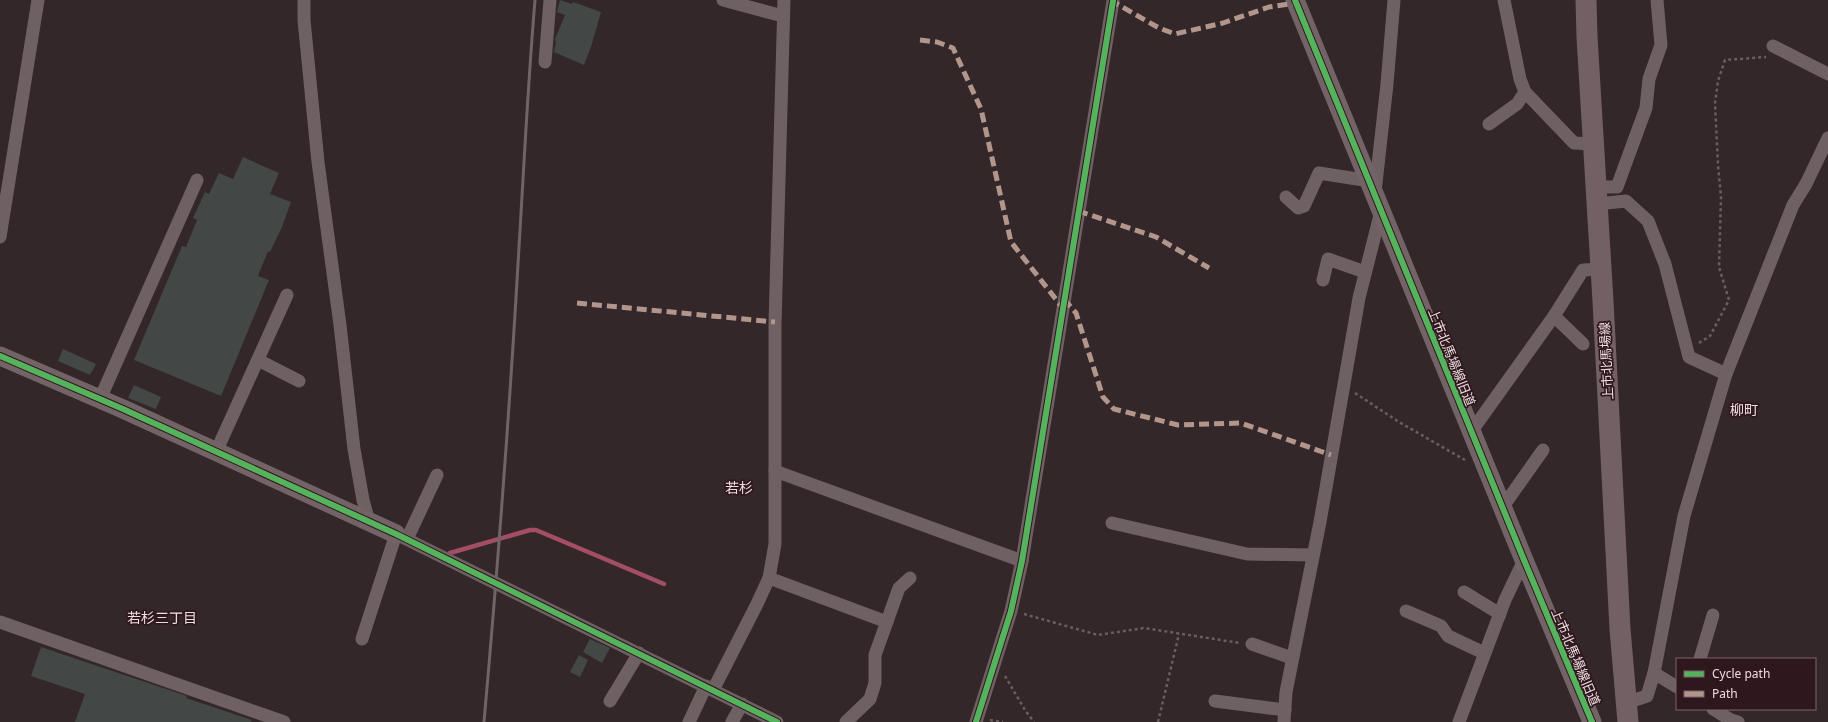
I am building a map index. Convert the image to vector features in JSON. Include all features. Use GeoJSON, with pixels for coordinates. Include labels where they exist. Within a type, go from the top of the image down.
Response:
{"type":"FeatureCollection","features":[{"type":"Feature","properties":{"kind":"main road","name":"上市北馬場線"},"geometry":{"type":"LineString","coordinates":[[1586,0],[1620,629],[1627,712]]}},
{"type":"Feature","properties":{"kind":"street"},"geometry":{"type":"LineString","coordinates":[[0,237],[38,0]]}},
{"type":"Feature","properties":{"kind":"street"},"geometry":{"type":"LineString","coordinates":[[304,0],[304,20],[318,162],[340,325],[354,449],[363,500],[369,522]]}},
{"type":"Feature","properties":{"kind":"street"},"geometry":{"type":"LineString","coordinates":[[545,62],[550,0]]}},
{"type":"Feature","properties":{"kind":"street"},"geometry":{"type":"LineString","coordinates":[[724,0],[783,16]]}},
{"type":"Feature","properties":{"kind":"street"},"geometry":{"type":"LineString","coordinates":[[690,722],[769,578],[775,544],[775,324],[784,0]]}},
{"type":"Feature","properties":{"kind":"street","name":"上市北馬場線旧道"},"geometry":{"type":"LineString","coordinates":[[1295,0],[1502,508],[1592,722]]}},
{"type":"Feature","properties":{"kind":"street"},"geometry":{"type":"LineString","coordinates":[[1215,701],[1284,716],[1286,692],[1292,658],[1313,555],[1343,384],[1365,272],[1387,84],[1394,0]]}},
{"type":"Feature","properties":{"kind":"street"},"geometry":{"type":"LineString","coordinates":[[1504,0],[1520,78],[1525,92],[1574,143],[1593,144]]}},
{"type":"Feature","properties":{"kind":"street"},"geometry":{"type":"LineString","coordinates":[[1596,196],[1617,186],[1646,108],[1649,79],[1661,45],[1657,0]]}},
{"type":"Feature","properties":{"kind":"street"},"geometry":{"type":"LineString","coordinates":[[976,722],[1012,611],[1022,561],[1113,1]]}},
{"type":"Feature","properties":{"kind":"street"},"geometry":{"type":"LineString","coordinates":[[1773,46],[1828,74]]}},
{"type":"Feature","properties":{"kind":"street"},"geometry":{"type":"LineString","coordinates":[[1489,124],[1517,104],[1525,92]]}},
{"type":"Feature","properties":{"kind":"street"},"geometry":{"type":"LineString","coordinates":[[1627,712],[1647,696],[1654,673],[1684,516],[1726,374],[1793,205],[1806,184],[1828,138]]}},
{"type":"Feature","properties":{"kind":"street"},"geometry":{"type":"LineString","coordinates":[[1286,197],[1298,208],[1304,206],[1319,173],[1375,195]]}},
{"type":"Feature","properties":{"kind":"street"},"geometry":{"type":"LineString","coordinates":[[100,399],[197,180]]}},
{"type":"Feature","properties":{"kind":"street"},"geometry":{"type":"LineString","coordinates":[[1596,196],[1626,201],[1648,221],[1665,264],[1689,357],[1726,374]]}},
{"type":"Feature","properties":{"kind":"street"},"geometry":{"type":"LineString","coordinates":[[1323,280],[1328,259],[1365,272]]}},
{"type":"Feature","properties":{"kind":"street"},"geometry":{"type":"LineString","coordinates":[[1471,432],[1554,316],[1583,270],[1601,269]]}},
{"type":"Feature","properties":{"kind":"street"},"geometry":{"type":"LineString","coordinates":[[216,452],[287,295]]}},
{"type":"Feature","properties":{"kind":"street"},"geometry":{"type":"LineString","coordinates":[[1554,316],[1583,344]]}},
{"type":"Feature","properties":{"kind":"street"},"geometry":{"type":"LineString","coordinates":[[0,356],[100,399],[401,536],[777,722]]}},
{"type":"Feature","properties":{"kind":"street"},"geometry":{"type":"LineString","coordinates":[[258,360],[299,381]]}},
{"type":"Feature","properties":{"kind":"street"},"geometry":{"type":"LineString","coordinates":[[1502,508],[1544,450]]}},
{"type":"Feature","properties":{"kind":"street"},"geometry":{"type":"LineString","coordinates":[[775,471],[1022,561]]}},
{"type":"Feature","properties":{"kind":"street"},"geometry":{"type":"LineString","coordinates":[[362,639],[401,536],[437,475]]}},
{"type":"Feature","properties":{"kind":"street"},"geometry":{"type":"LineString","coordinates":[[1112,523],[1247,554],[1313,555]]}},
{"type":"Feature","properties":{"kind":"street"},"geometry":{"type":"LineString","coordinates":[[1459,722],[1484,653],[1524,560]]}},
{"type":"Feature","properties":{"kind":"street"},"geometry":{"type":"LineString","coordinates":[[769,578],[887,622]]}},
{"type":"Feature","properties":{"kind":"street"},"geometry":{"type":"LineString","coordinates":[[846,722],[870,699],[875,683],[875,655],[899,588],[910,578]]}},
{"type":"Feature","properties":{"kind":"street"},"geometry":{"type":"LineString","coordinates":[[1464,592],[1500,614]]}},
{"type":"Feature","properties":{"kind":"street"},"geometry":{"type":"LineString","coordinates":[[1406,611],[1441,626],[1448,636],[1484,653]]}},
{"type":"Feature","properties":{"kind":"street"},"geometry":{"type":"LineString","coordinates":[[1700,658],[1713,615]]}},
{"type":"Feature","properties":{"kind":"street"},"geometry":{"type":"LineString","coordinates":[[0,622],[284,722]]}},
{"type":"Feature","properties":{"kind":"street"},"geometry":{"type":"LineString","coordinates":[[1252,644],[1292,658]]}},
{"type":"Feature","properties":{"kind":"street"},"geometry":{"type":"LineString","coordinates":[[610,701],[639,654]]}},
{"type":"Feature","properties":{"kind":"street"},"geometry":{"type":"LineString","coordinates":[[1654,673],[1676,686]]}},
{"type":"Feature","properties":{"kind":"street"},"geometry":{"type":"LineString","coordinates":[[732,722],[742,704]]}},
{"type":"Feature","properties":{"kind":"street"},"geometry":{"type":"LineString","coordinates":[[1715,710],[1731,720],[1738,722]]}},
{"type":"Feature","properties":{"kind":"path"},"geometry":{"type":"LineString","coordinates":[[1688,351],[1710,336],[1729,300],[1719,267],[1721,197],[1718,165],[1716,103],[1718,81],[1725,60],[1768,57],[1773,46]]}},
{"type":"Feature","properties":{"kind":"path"},"geometry":{"type":"LineString","coordinates":[[1343,384],[1400,422],[1488,473]]}},
{"type":"Feature","properties":{"kind":"path"},"geometry":{"type":"LineString","coordinates":[[1012,611],[1098,636],[1144,628],[1252,644]]}},
{"type":"Feature","properties":{"kind":"path"},"geometry":{"type":"LineString","coordinates":[[1158,722],[1179,634]]}},
{"type":"Feature","properties":{"kind":"path"},"geometry":{"type":"LineString","coordinates":[[996,660],[1025,710],[1034,722]]}},
{"type":"Feature","properties":{"kind":"building"},"geometry":{"type":"Polygon","coordinates":[[[560,0],[572,4],[573,2],[601,12],[584,65],[554,52],[556,42],[555,39],[565,15],[557,12],[560,0]]]}},
{"type":"Feature","properties":{"kind":"building"},"geometry":{"type":"Polygon","coordinates":[[[243,157],[279,173],[270,194],[291,202],[282,227],[270,252],[268,251],[258,276],[269,280],[221,396],[134,360],[182,246],[186,247],[197,220],[193,218],[205,192],[209,194],[219,173],[233,179],[243,157]]]}},
{"type":"Feature","properties":{"kind":"building"},"geometry":{"type":"Polygon","coordinates":[[[63,349],[96,364],[90,375],[58,361],[63,349]]]}},
{"type":"Feature","properties":{"kind":"building"},"geometry":{"type":"Polygon","coordinates":[[[134,385],[161,397],[156,409],[128,398],[134,385]]]}},
{"type":"Feature","properties":{"kind":"building"},"geometry":{"type":"Polygon","coordinates":[[[590,639],[610,648],[602,663],[583,652],[590,639]]]}},
{"type":"Feature","properties":{"kind":"building"},"geometry":{"type":"Polygon","coordinates":[[[41,647],[187,696],[186,698],[252,720],[251,722],[75,722],[85,694],[31,676],[41,647]]]}},
{"type":"Feature","properties":{"kind":"building"},"geometry":{"type":"Polygon","coordinates":[[[579,655],[588,660],[580,677],[570,672],[579,655]]]}},
{"type":"Feature","properties":{"kind":"waterway"},"geometry":{"type":"LineString","coordinates":[[450,553],[530,530],[536,530],[664,584]]}},
{"type":"Feature","properties":{"kind":"railway"},"geometry":{"type":"LineString","coordinates":[[484,722],[508,425],[535,0]]}},
{"type":"Feature","properties":{"kind":"marked path"},"geometry":{"type":"LineString","coordinates":[[1110,0],[1159,28],[1175,34],[1223,23],[1269,7],[1296,3]]}},
{"type":"Feature","properties":{"kind":"marked path"},"geometry":{"type":"LineString","coordinates":[[920,40],[937,42],[953,48],[981,109],[1011,242],[1062,307]]}},
{"type":"Feature","properties":{"kind":"marked path"},"geometry":{"type":"LineString","coordinates":[[1078,211],[1156,237],[1209,268]]}},
{"type":"Feature","properties":{"kind":"marked path"},"geometry":{"type":"LineString","coordinates":[[1064,299],[1076,313],[1103,397],[1114,409],[1178,425],[1241,423],[1331,455]]}},
{"type":"Feature","properties":{"kind":"marked path"},"geometry":{"type":"LineString","coordinates":[[577,303],[775,322]]}},
{"type":"Feature","properties":{"kind":"cycle path"},"geometry":{"type":"LineString","coordinates":[[1295,0],[1524,560],[1592,722]]}},
{"type":"Feature","properties":{"kind":"cycle path"},"geometry":{"type":"LineString","coordinates":[[976,722],[1011,611],[1022,561],[1113,1]]}},
{"type":"Feature","properties":{"kind":"cycle path"},"geometry":{"type":"LineString","coordinates":[[0,356],[123,409],[396,534],[777,722]]}},
{"type":"Feature","properties":{"kind":"district","name":"柳町"},"geometry":{"type":"Point","coordinates":[1744,409]}},
{"type":"Feature","properties":{"kind":"district","name":"若杉"},"geometry":{"type":"Point","coordinates":[739,487]}},
{"type":"Feature","properties":{"kind":"district","name":"若杉三丁目"},"geometry":{"type":"Point","coordinates":[162,617]}}]}
